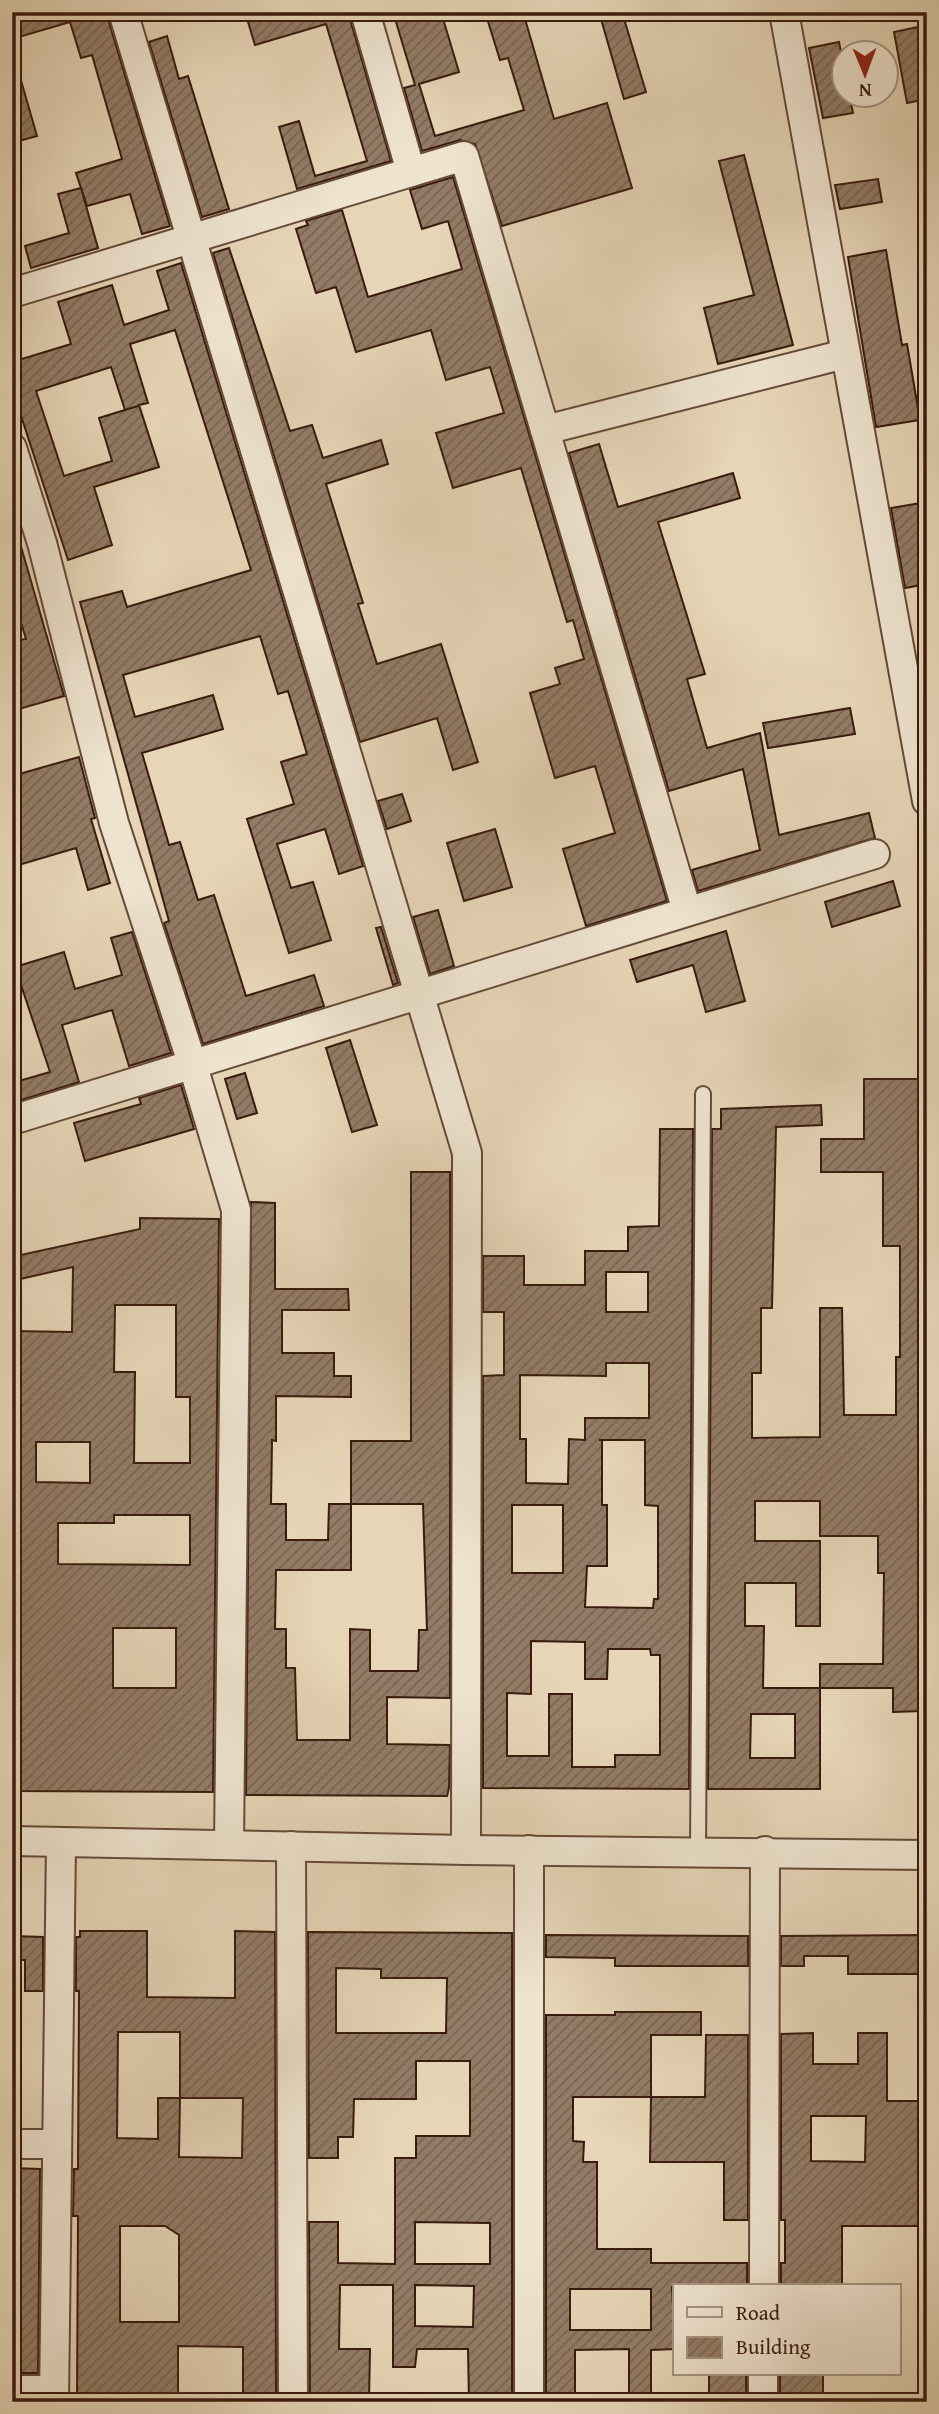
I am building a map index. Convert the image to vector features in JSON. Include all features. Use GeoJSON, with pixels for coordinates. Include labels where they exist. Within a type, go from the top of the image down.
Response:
{"type":"FeatureCollection","features":[{"type":"Feature","properties":{"kind":"street"},"geometry":{"type":"LineString","coordinates":[[123,12],[189,239],[467,1153],[466,1850]]}},
{"type":"Feature","properties":{"kind":"street"},"geometry":{"type":"LineString","coordinates":[[365,12],[411,172]]}},
{"type":"Feature","properties":{"kind":"street"},"geometry":{"type":"LineString","coordinates":[[784,12],[927,801]]}},
{"type":"Feature","properties":{"kind":"street"},"geometry":{"type":"LineString","coordinates":[[12,293],[464,156],[687,911]]}},
{"type":"Feature","properties":{"kind":"street"},"geometry":{"type":"LineString","coordinates":[[545,430],[845,354]]}},
{"type":"Feature","properties":{"kind":"street"},"geometry":{"type":"LineString","coordinates":[[12,449],[42,543],[114,823],[193,1066],[236,1210],[229,1844]]}},
{"type":"Feature","properties":{"kind":"street"},"geometry":{"type":"LineString","coordinates":[[12,1120],[875,854]]}},
{"type":"Feature","properties":{"kind":"street"},"geometry":{"type":"LineString","coordinates":[[12,1841],[927,1855]]}},
{"type":"Feature","properties":{"kind":"street"},"geometry":{"type":"LineString","coordinates":[[12,2390],[54,2396],[61,1842]]}},
{"type":"Feature","properties":{"kind":"street"},"geometry":{"type":"LineString","coordinates":[[291,1846],[293,2402]]}},
{"type":"Feature","properties":{"kind":"street"},"geometry":{"type":"LineString","coordinates":[[529,1850],[529,2402]]}},
{"type":"Feature","properties":{"kind":"street"},"geometry":{"type":"LineString","coordinates":[[764,2284],[765,1851]]}},
{"type":"Feature","properties":{"kind":"street"},"geometry":{"type":"LineString","coordinates":[[12,2144],[57,2144]]}},
{"type":"Feature","properties":{"kind":"street"},"geometry":{"type":"LineString","coordinates":[[763,2376],[763,2402]]}},
{"type":"Feature","properties":{"kind":"lane"},"geometry":{"type":"LineString","coordinates":[[698,1851],[703,1094]]}},
{"type":"Feature","properties":{"kind":"building"},"geometry":{"type":"Polygon","coordinates":[[[12,12],[106,12],[170,226],[142,234],[130,194],[87,206],[76,173],[122,159],[92,55],[81,58],[70,22],[12,39],[12,12]]]}},
{"type":"Feature","properties":{"kind":"building"},"geometry":{"type":"Polygon","coordinates":[[[245,12],[348,12],[391,161],[297,189],[279,127],[299,121],[315,176],[367,161],[326,24],[255,45],[245,12]]]}},
{"type":"Feature","properties":{"kind":"building"},"geometry":{"type":"Polygon","coordinates":[[[393,12],[441,12],[459,72],[419,84],[435,136],[524,110],[508,58],[500,60],[485,12],[523,12],[554,119],[607,103],[632,188],[502,226],[475,144],[460,140],[422,151],[404,88],[415,85],[393,12]]]}},
{"type":"Feature","properties":{"kind":"building"},"geometry":{"type":"Polygon","coordinates":[[[599,12],[622,12],[646,92],[624,99],[599,12]]]}},
{"type":"Feature","properties":{"kind":"building"},"geometry":{"type":"Polygon","coordinates":[[[927,25],[927,99],[907,103],[900,65],[900,38],[895,38],[894,32],[927,25]]]}},
{"type":"Feature","properties":{"kind":"building"},"geometry":{"type":"Polygon","coordinates":[[[167,36],[179,79],[188,76],[229,209],[202,217],[149,42],[167,36]]]}},
{"type":"Feature","properties":{"kind":"building"},"geometry":{"type":"Polygon","coordinates":[[[830,44],[830,108],[852,108],[853,113],[823,118],[809,48],[830,44]]]}},
{"type":"Feature","properties":{"kind":"building"},"geometry":{"type":"Polygon","coordinates":[[[12,70],[18,70],[37,136],[12,143],[12,70]]]}},
{"type":"Feature","properties":{"kind":"building"},"geometry":{"type":"Polygon","coordinates":[[[744,155],[793,345],[718,364],[704,308],[754,295],[719,161],[744,155]]]}},
{"type":"Feature","properties":{"kind":"building"},"geometry":{"type":"Polygon","coordinates":[[[453,177],[667,901],[586,926],[563,849],[615,833],[595,766],[555,778],[530,693],[560,684],[555,668],[584,659],[573,620],[567,622],[521,468],[453,488],[436,433],[504,413],[490,367],[446,380],[431,330],[356,352],[336,287],[316,293],[296,229],[308,225],[306,221],[342,210],[368,297],[462,269],[448,221],[422,229],[410,190],[453,177]]]}},
{"type":"Feature","properties":{"kind":"building"},"geometry":{"type":"Polygon","coordinates":[[[878,179],[882,202],[840,209],[835,185],[878,179]]]}},
{"type":"Feature","properties":{"kind":"building"},"geometry":{"type":"Polygon","coordinates":[[[81,188],[98,248],[31,268],[25,246],[69,233],[58,194],[81,188]]]}},
{"type":"Feature","properties":{"kind":"building"},"geometry":{"type":"Polygon","coordinates":[[[229,248],[290,431],[312,425],[323,458],[381,440],[388,464],[326,484],[363,603],[358,604],[377,664],[441,644],[478,762],[453,770],[437,718],[360,742],[213,253],[229,248]]]}},
{"type":"Feature","properties":{"kind":"building"},"geometry":{"type":"Polygon","coordinates":[[[886,250],[902,345],[907,344],[920,420],[876,427],[848,257],[886,250]]]}},
{"type":"Feature","properties":{"kind":"building"},"geometry":{"type":"Polygon","coordinates":[[[181,263],[363,866],[339,874],[325,829],[277,844],[291,888],[313,882],[331,940],[289,953],[247,819],[294,804],[281,762],[307,754],[288,691],[278,694],[260,636],[123,675],[135,717],[213,695],[223,729],[142,753],[169,845],[180,842],[198,900],[214,895],[246,996],[314,975],[324,1006],[203,1044],[164,923],[169,921],[80,602],[122,591],[127,607],[251,570],[175,330],[130,344],[148,403],[139,405],[159,467],[94,487],[112,545],[68,560],[12,388],[12,362],[71,344],[58,302],[112,285],[124,325],[169,310],[157,271],[181,263]],[[111,367],[36,391],[64,476],[112,461],[99,418],[125,410],[111,367]]]}},
{"type":"Feature","properties":{"kind":"building"},"geometry":{"type":"Polygon","coordinates":[[[599,444],[618,507],[733,473],[740,498],[658,522],[705,674],[687,679],[707,748],[760,733],[779,835],[869,813],[875,838],[698,891],[692,870],[760,850],[743,769],[669,791],[569,453],[599,444]]]}},
{"type":"Feature","properties":{"kind":"building"},"geometry":{"type":"Polygon","coordinates":[[[927,502],[927,584],[905,588],[891,508],[927,502]]]}},
{"type":"Feature","properties":{"kind":"building"},"geometry":{"type":"Polygon","coordinates":[[[18,536],[64,696],[12,711],[12,641],[26,639],[12,593],[12,537],[18,536]]]}},
{"type":"Feature","properties":{"kind":"building"},"geometry":{"type":"Polygon","coordinates":[[[850,708],[855,734],[768,748],[763,723],[850,708]]]}},
{"type":"Feature","properties":{"kind":"building"},"geometry":{"type":"Polygon","coordinates":[[[79,757],[95,818],[91,819],[110,883],[88,890],[76,848],[12,867],[12,776],[79,757]]]}},
{"type":"Feature","properties":{"kind":"building"},"geometry":{"type":"Polygon","coordinates":[[[402,794],[411,821],[387,829],[378,801],[402,794]]]}},
{"type":"Feature","properties":{"kind":"building"},"geometry":{"type":"Polygon","coordinates":[[[495,829],[512,887],[464,901],[447,843],[495,829]]]}},
{"type":"Feature","properties":{"kind":"building"},"geometry":{"type":"Polygon","coordinates":[[[893,881],[900,906],[832,927],[825,902],[893,881]]]}},
{"type":"Feature","properties":{"kind":"building"},"geometry":{"type":"Polygon","coordinates":[[[438,910],[454,966],[430,974],[413,917],[438,910]]]}},
{"type":"Feature","properties":{"kind":"building"},"geometry":{"type":"Polygon","coordinates":[[[381,927],[398,983],[393,985],[376,928],[381,927]]]}},
{"type":"Feature","properties":{"kind":"building"},"geometry":{"type":"Polygon","coordinates":[[[726,931],[745,1001],[706,1012],[693,965],[637,982],[630,960],[726,931]]]}},
{"type":"Feature","properties":{"kind":"building"},"geometry":{"type":"Polygon","coordinates":[[[132,932],[171,1053],[129,1066],[112,1010],[62,1025],[79,1082],[12,1103],[12,1083],[50,1072],[15,967],[64,952],[75,989],[122,975],[111,938],[132,932]]]}},
{"type":"Feature","properties":{"kind":"building"},"geometry":{"type":"Polygon","coordinates":[[[350,1040],[377,1125],[352,1132],[326,1048],[350,1040]]]}},
{"type":"Feature","properties":{"kind":"building"},"geometry":{"type":"Polygon","coordinates":[[[245,1073],[257,1113],[237,1119],[225,1079],[245,1073]]]}},
{"type":"Feature","properties":{"kind":"building"},"geometry":{"type":"Polygon","coordinates":[[[864,1079],[924,1079],[923,1711],[893,1712],[893,1688],[820,1688],[820,1789],[708,1789],[712,1129],[721,1129],[721,1109],[821,1105],[822,1125],[776,1127],[772,1308],[761,1308],[761,1373],[752,1373],[752,1438],[820,1437],[820,1308],[842,1308],[844,1415],[896,1415],[896,1357],[900,1357],[900,1246],[883,1246],[883,1172],[821,1172],[821,1139],[864,1139],[864,1079]],[[755,1501],[755,1541],[820,1541],[820,1626],[796,1626],[796,1583],[745,1583],[745,1626],[764,1626],[763,1688],[820,1688],[820,1664],[883,1664],[884,1573],[878,1573],[878,1536],[820,1536],[820,1501],[755,1501]],[[751,1714],[750,1758],[795,1758],[795,1714],[751,1714]]]}},
{"type":"Feature","properties":{"kind":"building"},"geometry":{"type":"Polygon","coordinates":[[[181,1085],[194,1129],[85,1161],[74,1123],[141,1104],[139,1098],[181,1085]]]}},
{"type":"Feature","properties":{"kind":"building"},"geometry":{"type":"Polygon","coordinates":[[[660,1129],[693,1129],[689,1789],[483,1788],[483,1376],[504,1375],[504,1312],[483,1312],[483,1256],[524,1256],[524,1285],[585,1285],[585,1251],[628,1251],[628,1227],[659,1226],[660,1129]],[[606,1272],[606,1312],[648,1312],[648,1272],[606,1272]],[[606,1363],[606,1376],[520,1375],[520,1439],[526,1439],[526,1483],[568,1484],[569,1439],[585,1440],[585,1418],[649,1418],[649,1363],[606,1363]],[[602,1440],[602,1505],[607,1505],[607,1566],[587,1566],[585,1607],[653,1608],[654,1599],[658,1599],[658,1506],[645,1505],[645,1440],[602,1440]],[[512,1505],[512,1573],[563,1573],[563,1505],[512,1505]],[[531,1641],[531,1694],[507,1693],[507,1756],[549,1756],[549,1694],[572,1694],[572,1767],[615,1767],[615,1755],[660,1755],[660,1655],[651,1655],[650,1649],[608,1649],[607,1679],[585,1679],[585,1642],[531,1641]]]}},
{"type":"Feature","properties":{"kind":"building"},"geometry":{"type":"Polygon","coordinates":[[[411,1172],[450,1172],[450,1698],[387,1697],[387,1744],[450,1745],[447,1796],[246,1795],[251,1202],[275,1203],[275,1289],[348,1289],[349,1310],[282,1310],[282,1353],[334,1353],[334,1376],[351,1376],[351,1397],[276,1396],[271,1504],[286,1504],[286,1540],[328,1540],[329,1504],[351,1504],[351,1441],[411,1441],[411,1172]],[[351,1504],[351,1570],[276,1570],[275,1629],[286,1629],[286,1668],[295,1668],[297,1740],[350,1740],[350,1629],[370,1630],[370,1671],[418,1671],[419,1630],[427,1630],[423,1504],[351,1504]]]}},
{"type":"Feature","properties":{"kind":"building"},"geometry":{"type":"Polygon","coordinates":[[[140,1218],[219,1219],[213,1792],[12,1791],[13,1331],[72,1332],[73,1267],[16,1280],[16,1256],[140,1229],[140,1218]],[[115,1305],[114,1372],[135,1372],[134,1463],[190,1463],[190,1397],[176,1397],[176,1305],[115,1305]],[[36,1442],[36,1482],[90,1483],[90,1442],[36,1442]],[[114,1515],[114,1523],[58,1523],[58,1564],[190,1565],[190,1515],[114,1515]],[[113,1628],[113,1688],[176,1688],[176,1628],[113,1628]]]}},
{"type":"Feature","properties":{"kind":"building"},"geometry":{"type":"Polygon","coordinates":[[[80,1931],[147,1931],[147,1997],[235,1998],[235,1931],[275,1932],[276,2402],[243,2402],[243,2347],[178,2346],[178,2402],[77,2402],[78,2216],[73,2216],[74,2169],[78,2169],[79,1991],[76,1991],[76,1937],[80,1937],[80,1931]],[[118,2032],[117,2138],[158,2139],[158,2098],[180,2098],[180,2032],[118,2032]],[[180,2098],[179,2157],[242,2158],[243,2098],[180,2098]],[[120,2226],[120,2322],[179,2322],[179,2235],[165,2226],[120,2226]]]}},
{"type":"Feature","properties":{"kind":"building"},"geometry":{"type":"Polygon","coordinates":[[[308,1932],[512,1933],[512,2402],[469,2402],[468,2349],[417,2349],[415,2367],[393,2367],[393,2285],[340,2285],[339,2349],[370,2349],[369,2402],[310,2402],[309,2222],[338,2222],[338,2263],[395,2264],[395,2158],[416,2158],[416,2136],[470,2136],[470,2061],[416,2061],[416,2099],[354,2099],[353,2137],[338,2137],[338,2158],[309,2158],[308,1932]],[[336,1968],[336,2033],[446,2033],[447,1978],[381,1978],[381,1969],[336,1968]],[[415,2222],[415,2264],[490,2264],[490,2223],[415,2222]],[[415,2285],[415,2326],[473,2327],[474,2286],[415,2285]]]}},
{"type":"Feature","properties":{"kind":"building"},"geometry":{"type":"Polygon","coordinates":[[[546,1935],[748,1936],[748,1966],[615,1966],[615,1958],[546,1957],[546,1935]]]}},
{"type":"Feature","properties":{"kind":"building"},"geometry":{"type":"Polygon","coordinates":[[[927,1935],[927,1974],[848,1974],[848,1956],[804,1956],[804,1966],[781,1966],[781,1936],[927,1935]]]}},
{"type":"Feature","properties":{"kind":"building"},"geometry":{"type":"Polygon","coordinates":[[[12,1936],[43,1937],[43,1991],[25,1991],[25,1960],[12,1960],[12,1936]]]}},
{"type":"Feature","properties":{"kind":"building"},"geometry":{"type":"Polygon","coordinates":[[[701,2012],[701,2035],[651,2035],[651,2097],[573,2097],[573,2141],[584,2142],[583,2162],[597,2162],[597,2249],[651,2249],[651,2263],[747,2263],[747,2284],[673,2284],[673,2349],[651,2350],[651,2402],[629,2402],[629,2349],[575,2350],[575,2402],[546,2402],[546,2015],[701,2012]],[[570,2289],[570,2330],[651,2330],[651,2289],[570,2289]]]}},
{"type":"Feature","properties":{"kind":"building"},"geometry":{"type":"Polygon","coordinates":[[[813,2033],[813,2064],[858,2064],[858,2033],[887,2033],[887,2101],[927,2101],[927,2226],[842,2226],[842,2284],[781,2284],[781,2263],[785,2263],[785,2220],[781,2220],[781,2034],[813,2033]],[[811,2116],[811,2161],[865,2162],[866,2116],[811,2116]]]}},
{"type":"Feature","properties":{"kind":"building"},"geometry":{"type":"Polygon","coordinates":[[[706,2035],[748,2035],[748,2220],[724,2220],[724,2162],[650,2162],[651,2097],[705,2097],[706,2035]]]}},
{"type":"Feature","properties":{"kind":"building"},"geometry":{"type":"Polygon","coordinates":[[[12,2168],[40,2169],[38,2373],[12,2373],[12,2317],[17,2317],[19,2192],[12,2191],[12,2168]]]}},
{"type":"Feature","properties":{"kind":"building"},"geometry":{"type":"Polygon","coordinates":[[[709,2376],[746,2376],[746,2402],[709,2402],[709,2376]]]}},
{"type":"Feature","properties":{"kind":"building"},"geometry":{"type":"Polygon","coordinates":[[[780,2376],[823,2376],[823,2402],[780,2402],[780,2376]]]}}]}
